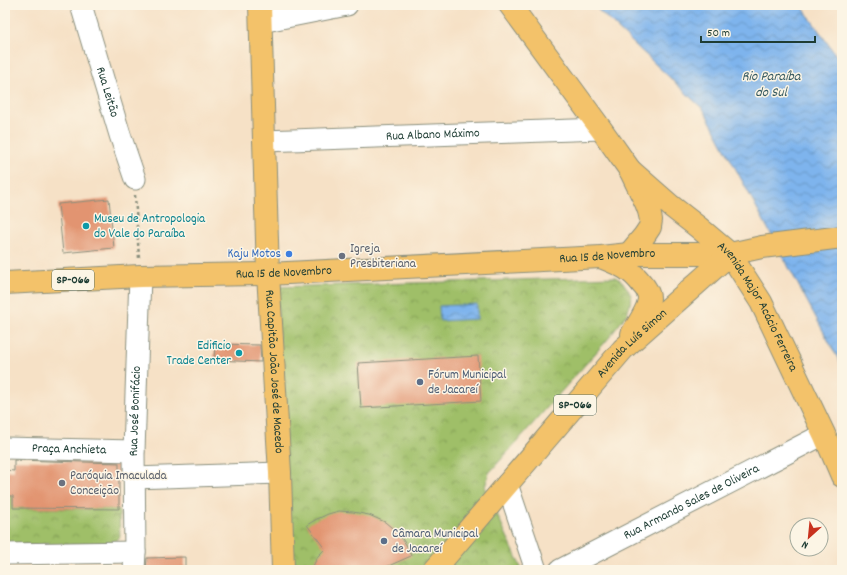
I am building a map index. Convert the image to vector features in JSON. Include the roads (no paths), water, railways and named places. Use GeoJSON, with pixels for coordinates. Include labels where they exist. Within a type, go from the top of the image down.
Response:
{"type":"FeatureCollection","features":[{"type":"Feature","properties":{"kind":"main road","name":"Avenida Major Acácio Ferreira"},"geometry":{"type":"LineString","coordinates":[[510,5],[630,170],[650,211],[650,227],[629,254]]}},
{"type":"Feature","properties":{"kind":"main road","name":"Rua Capitão João José de Macedo"},"geometry":{"type":"LineString","coordinates":[[260,14],[268,274],[280,473],[283,570]]}},
{"type":"Feature","properties":{"kind":"main road","name":"Avenida Major Acácio Ferreira"},"geometry":{"type":"LineString","coordinates":[[630,170],[730,254],[761,302],[824,434],[842,476]]}},
{"type":"Feature","properties":{"kind":"main road","name":"SP-066"},"geometry":{"type":"LineString","coordinates":[[730,254],[762,247],[842,237]]}},
{"type":"Feature","properties":{"kind":"main road","name":"Rua 15 de Novembro"},"geometry":{"type":"LineString","coordinates":[[5,283],[140,276],[268,274],[601,257],[629,254],[730,254]]}},
{"type":"Feature","properties":{"kind":"main road","name":"Avenida Luís Simon"},"geometry":{"type":"LineString","coordinates":[[434,570],[623,349],[730,254]]}},
{"type":"Feature","properties":{"kind":"main road"},"geometry":{"type":"LineString","coordinates":[[601,257],[621,265],[635,275],[646,287],[649,298],[647,307],[623,349]]}},
{"type":"Feature","properties":{"kind":"street","name":"Rua Leitão"},"geometry":{"type":"LineString","coordinates":[[81,5],[134,179]]}},
{"type":"Feature","properties":{"kind":"street"},"geometry":{"type":"LineString","coordinates":[[260,14],[347,5]]}},
{"type":"Feature","properties":{"kind":"street","name":"Rua Albano Máximo"},"geometry":{"type":"LineString","coordinates":[[264,141],[601,129]]}},
{"type":"Feature","properties":{"kind":"street","name":"Rua José Bonifácio"},"geometry":{"type":"LineString","coordinates":[[134,561],[134,451],[140,276]]}},
{"type":"Feature","properties":{"kind":"street","name":"Rua Armando Sales de Oliveira"},"geometry":{"type":"LineString","coordinates":[[560,570],[824,434]]}},
{"type":"Feature","properties":{"kind":"street","name":"Praça Anchieta"},"geometry":{"type":"LineString","coordinates":[[5,448],[134,451]]}},
{"type":"Feature","properties":{"kind":"street"},"geometry":{"type":"LineString","coordinates":[[134,478],[280,473]]}},
{"type":"Feature","properties":{"kind":"street"},"geometry":{"type":"LineString","coordinates":[[507,484],[536,570]]}},
{"type":"Feature","properties":{"kind":"street"},"geometry":{"type":"LineString","coordinates":[[5,554],[134,561]]}},
{"type":"Feature","properties":{"kind":"water","name":"Rio Paraíba do Sul"},"geometry":{"type":"Polygon","coordinates":[[[593,5],[801,5],[842,64],[842,366],[704,110],[593,5]]]}},
{"type":"Feature","properties":{"kind":"water"},"geometry":{"type":"Polygon","coordinates":[[[477,304],[477,319],[440,321],[439,306],[477,304]]]}},
{"type":"Feature","properties":{"kind":"place","name":"Museu de Antropologia do Vale do Paraíba"},"geometry":{"type":"Point","coordinates":[86,226]}},
{"type":"Feature","properties":{"kind":"place","name":"Kaju Motos"},"geometry":{"type":"Point","coordinates":[289,254]}},
{"type":"Feature","properties":{"kind":"place","name":"Igreja Presbiteriana"},"geometry":{"type":"Point","coordinates":[342,256]}},
{"type":"Feature","properties":{"kind":"place","name":"Edificio Trade Center"},"geometry":{"type":"Point","coordinates":[239,353]}},
{"type":"Feature","properties":{"kind":"place","name":"Fórum Municipal de Jacareí"},"geometry":{"type":"Point","coordinates":[420,382]}},
{"type":"Feature","properties":{"kind":"place","name":"Paróquia Imaculada Conceição"},"geometry":{"type":"Point","coordinates":[62,483]}},
{"type":"Feature","properties":{"kind":"place","name":"Câmara Municipal de Jacareí"},"geometry":{"type":"Point","coordinates":[384,541]}}]}
